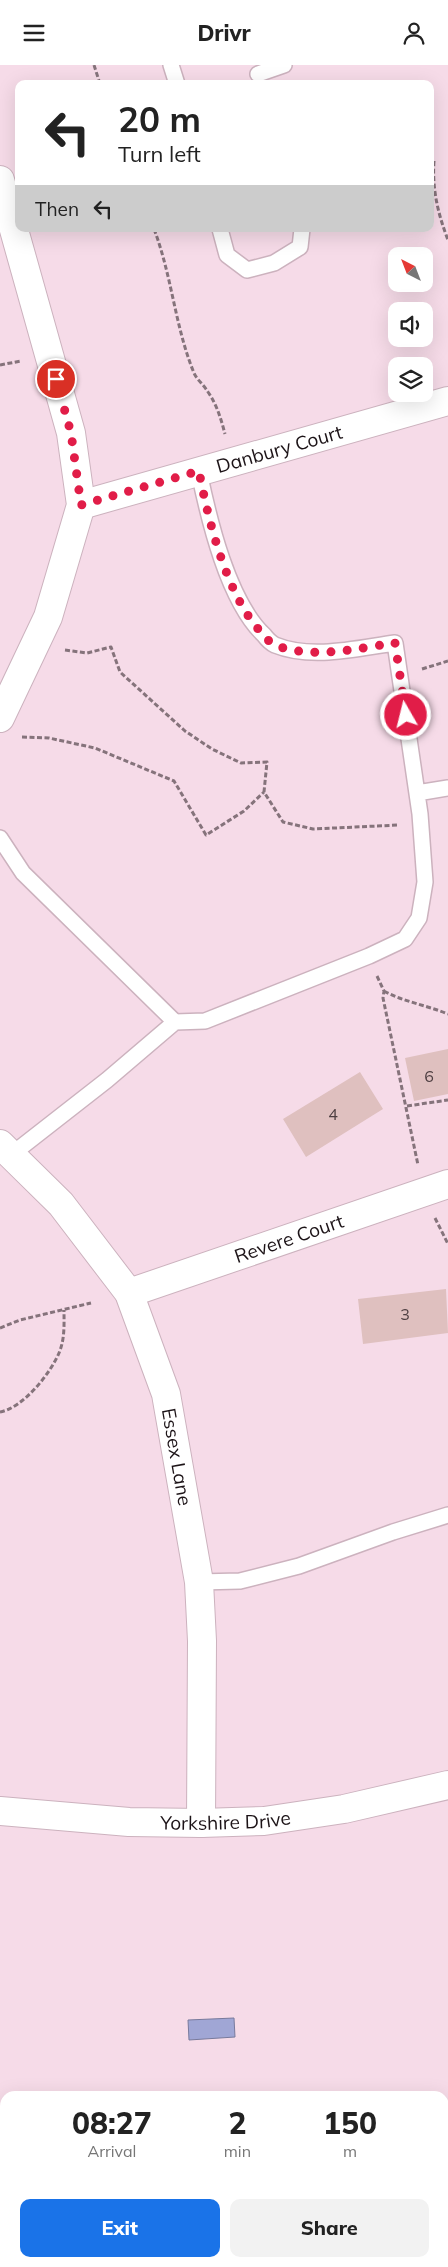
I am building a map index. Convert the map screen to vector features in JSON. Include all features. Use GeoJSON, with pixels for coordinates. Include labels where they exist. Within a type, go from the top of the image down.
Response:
{"type":"FeatureCollection","features":[{"type":"Feature","properties":{"kind":"street"},"geometry":{"type":"LineString","coordinates":[[0,180],[71,433],[81,505],[48,617],[35,645],[7,727]]}},
{"type":"Feature","properties":{"kind":"street","name":"Danbury Court"},"geometry":{"type":"LineString","coordinates":[[81,505],[448,401]]}},
{"type":"Feature","properties":{"kind":"street","name":"Essex Lane"},"geometry":{"type":"LineString","coordinates":[[6,1149],[61,1204],[129,1293],[166,1394],[199,1582],[202,1641],[201,1823]]}},
{"type":"Feature","properties":{"kind":"street","name":"Revere Court"},"geometry":{"type":"LineString","coordinates":[[129,1293],[448,1184]]}},
{"type":"Feature","properties":{"kind":"street","name":"Yorkshire Drive"},"geometry":{"type":"LineString","coordinates":[[0,1811],[129,1822],[201,1823],[264,1821],[344,1809],[448,1785]]}},
{"type":"Feature","properties":{"kind":"lane"},"geometry":{"type":"LineString","coordinates":[[171,65],[176,80]]}},
{"type":"Feature","properties":{"kind":"lane"},"geometry":{"type":"LineString","coordinates":[[258,74],[284,65]]}},
{"type":"Feature","properties":{"kind":"lane"},"geometry":{"type":"LineString","coordinates":[[221,232],[228,255],[247,270],[274,263],[300,247],[302,232]]}},
{"type":"Feature","properties":{"kind":"lane"},"geometry":{"type":"LineString","coordinates":[[6,1149],[107,1080],[175,1022],[205,1021],[369,956],[405,939],[419,918],[425,883],[421,824],[395,643],[326,652],[298,650],[274,645],[253,625],[239,603],[228,575],[204,498],[199,471]]}},
{"type":"Feature","properties":{"kind":"lane"},"geometry":{"type":"LineString","coordinates":[[417,793],[448,788]]}},
{"type":"Feature","properties":{"kind":"lane"},"geometry":{"type":"LineString","coordinates":[[0,838],[23,873],[175,1022]]}},
{"type":"Feature","properties":{"kind":"lane"},"geometry":{"type":"LineString","coordinates":[[199,1582],[240,1581],[299,1566],[393,1532],[448,1515]]}},
{"type":"Feature","properties":{"kind":"path"},"geometry":{"type":"LineString","coordinates":[[94,65],[99,80]]}},
{"type":"Feature","properties":{"kind":"path"},"geometry":{"type":"LineString","coordinates":[[434,189],[440,217],[448,240]]}},
{"type":"Feature","properties":{"kind":"path"},"geometry":{"type":"LineString","coordinates":[[155,232],[170,281],[172,301],[195,375],[208,392],[218,411],[233,462]]}},
{"type":"Feature","properties":{"kind":"path"},"geometry":{"type":"LineString","coordinates":[[0,365],[26,360]]}},
{"type":"Feature","properties":{"kind":"path"},"geometry":{"type":"LineString","coordinates":[[35,645],[87,653],[112,647],[120,672],[185,731],[212,749],[241,763],[267,762],[264,792],[283,822],[313,829],[421,824]]}},
{"type":"Feature","properties":{"kind":"path"},"geometry":{"type":"LineString","coordinates":[[7,727],[95,747],[174,781],[206,835],[244,811],[264,792]]}},
{"type":"Feature","properties":{"kind":"path"},"geometry":{"type":"LineString","coordinates":[[369,956],[384,991],[383,998],[419,1165]]}},
{"type":"Feature","properties":{"kind":"path"},"geometry":{"type":"LineString","coordinates":[[384,991],[403,1001],[426,1005],[448,1013]]}},
{"type":"Feature","properties":{"kind":"path"},"geometry":{"type":"LineString","coordinates":[[407,1106],[448,1100]]}},
{"type":"Feature","properties":{"kind":"path"},"geometry":{"type":"LineString","coordinates":[[432,1211],[448,1244]]}},
{"type":"Feature","properties":{"kind":"path"},"geometry":{"type":"LineString","coordinates":[[0,1328],[20,1320],[91,1303]]}},
{"type":"Feature","properties":{"kind":"path"},"geometry":{"type":"LineString","coordinates":[[0,1413],[20,1405],[40,1382],[59,1353],[64,1337],[64,1310]]}},
{"type":"Feature","properties":{"kind":"water"},"geometry":{"type":"Polygon","coordinates":[[[234,2018],[235,2037],[189,2040],[188,2020],[234,2018]]]}},
{"type":"Feature","properties":{"kind":"building"},"geometry":{"type":"Polygon","coordinates":[[[448,1049],[448,1094],[414,1101],[405,1058],[448,1049]]]}},
{"type":"Feature","properties":{"kind":"building"},"geometry":{"type":"Polygon","coordinates":[[[360,1072],[383,1109],[306,1157],[283,1119],[360,1072]]]}},
{"type":"Feature","properties":{"kind":"building"},"geometry":{"type":"Polygon","coordinates":[[[446,1289],[448,1333],[363,1344],[358,1299],[446,1289]]]}},
{"type":"Feature","properties":{"kind":"route"},"geometry":{"type":"LineString","coordinates":[[56,379],[71,433],[81,505],[199,471],[204,498],[228,575],[239,603],[253,625],[274,645],[298,650],[326,652],[395,643],[406,715]]}}]}
